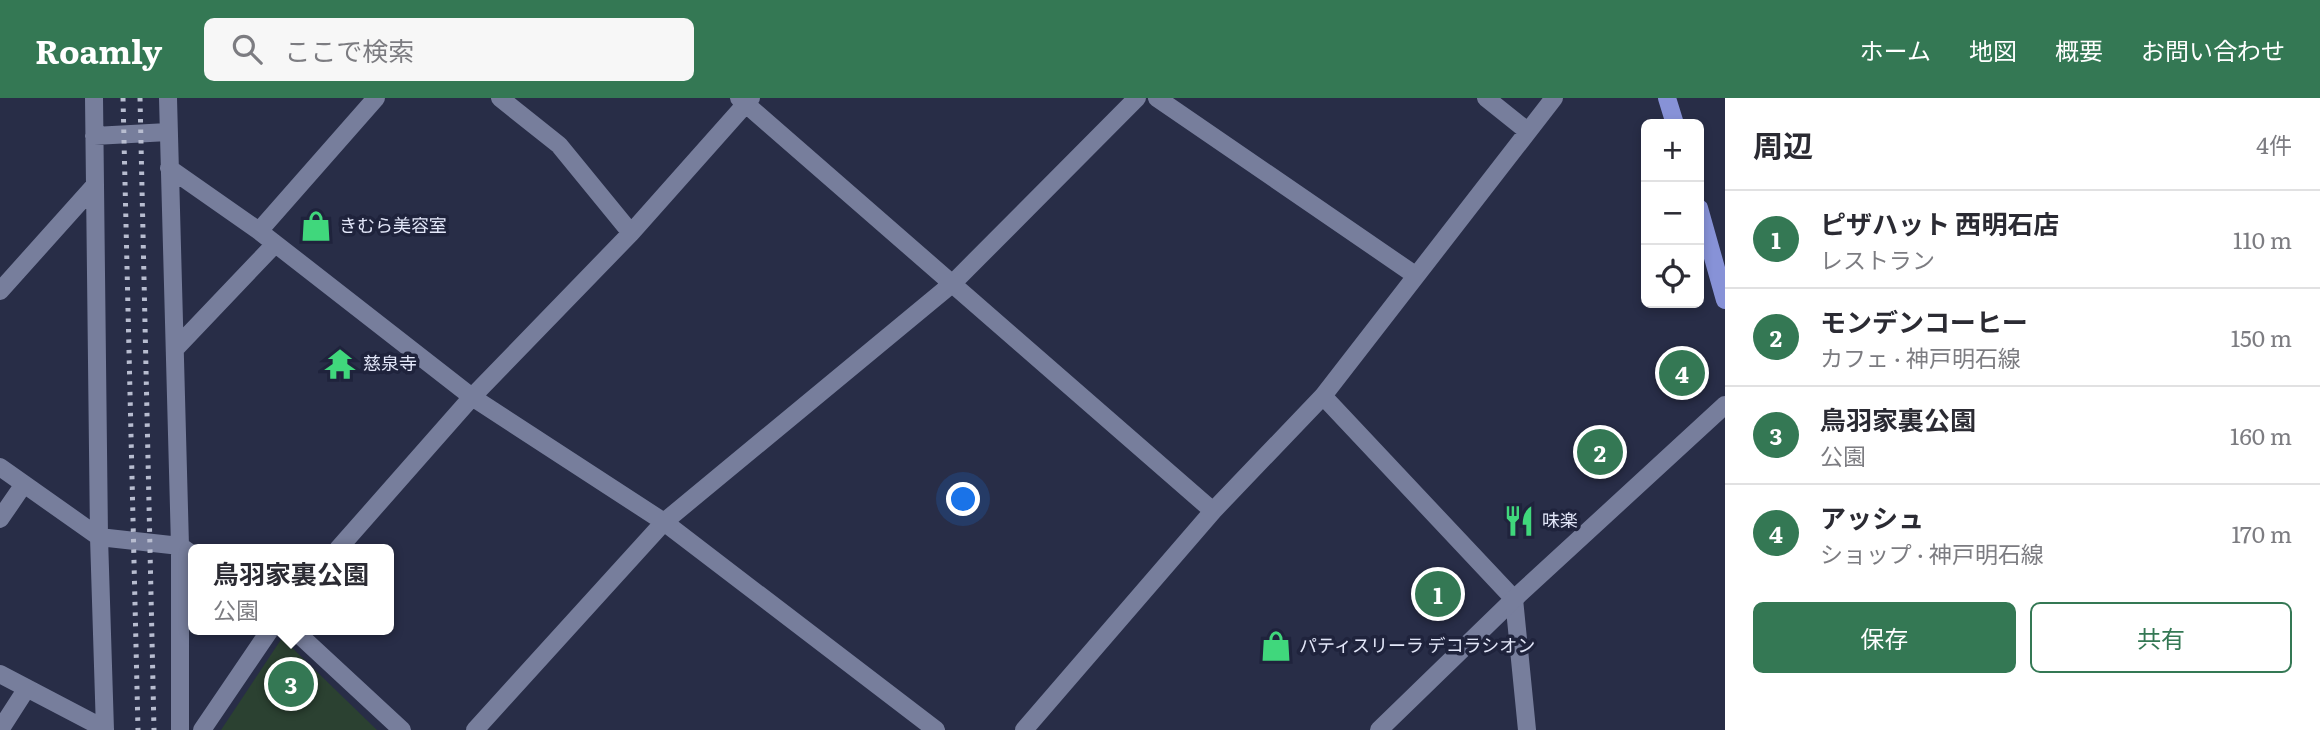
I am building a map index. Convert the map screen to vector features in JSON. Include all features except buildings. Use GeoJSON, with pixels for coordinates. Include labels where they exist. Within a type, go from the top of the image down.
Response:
{"type":"FeatureCollection","features":[{"type":"Feature","properties":{"kind":"main road"},"geometry":{"type":"LineString","coordinates":[[1667,98],[1673,119]]}},
{"type":"Feature","properties":{"kind":"main road"},"geometry":{"type":"LineString","coordinates":[[1704,226],[1725,300]]}},
{"type":"Feature","properties":{"kind":"street"},"geometry":{"type":"LineString","coordinates":[[168,98],[175,349],[186,551],[180,730]]}},
{"type":"Feature","properties":{"kind":"street"},"geometry":{"type":"LineString","coordinates":[[258,231],[376,98]]}},
{"type":"Feature","properties":{"kind":"street"},"geometry":{"type":"LineString","coordinates":[[500,98],[559,145],[631,233]]}},
{"type":"Feature","properties":{"kind":"street"},"geometry":{"type":"LineString","coordinates":[[475,730],[664,522],[953,282],[1137,98]]}},
{"type":"Feature","properties":{"kind":"street"},"geometry":{"type":"LineString","coordinates":[[1157,98],[1415,275]]}},
{"type":"Feature","properties":{"kind":"street"},"geometry":{"type":"LineString","coordinates":[[1486,98],[1527,130]]}},
{"type":"Feature","properties":{"kind":"street"},"geometry":{"type":"LineString","coordinates":[[1024,730],[1213,511],[1323,396],[1527,130],[1555,98]]}},
{"type":"Feature","properties":{"kind":"street"},"geometry":{"type":"LineString","coordinates":[[342,544],[472,397],[631,233],[745,100],[1213,511]]}},
{"type":"Feature","properties":{"kind":"street"},"geometry":{"type":"LineString","coordinates":[[0,674],[105,729],[99,537],[94,136],[90,101]]}},
{"type":"Feature","properties":{"kind":"street"},"geometry":{"type":"LineString","coordinates":[[94,136],[168,132]]}},
{"type":"Feature","properties":{"kind":"street"},"geometry":{"type":"LineString","coordinates":[[169,168],[258,231],[472,397],[664,522],[936,730]]}},
{"type":"Feature","properties":{"kind":"street"},"geometry":{"type":"LineString","coordinates":[[0,291],[95,185]]}},
{"type":"Feature","properties":{"kind":"street"},"geometry":{"type":"LineString","coordinates":[[175,349],[275,244]]}},
{"type":"Feature","properties":{"kind":"street"},"geometry":{"type":"LineString","coordinates":[[1323,396],[1514,599],[1527,730]]}},
{"type":"Feature","properties":{"kind":"street"},"geometry":{"type":"LineString","coordinates":[[1379,730],[1514,599],[1725,405]]}},
{"type":"Feature","properties":{"kind":"street"},"geometry":{"type":"LineString","coordinates":[[0,467],[99,537],[186,551]]}},
{"type":"Feature","properties":{"kind":"street"},"geometry":{"type":"LineString","coordinates":[[0,519],[24,484]]}},
{"type":"Feature","properties":{"kind":"street"},"geometry":{"type":"LineString","coordinates":[[202,730],[267,635]]}},
{"type":"Feature","properties":{"kind":"street"},"geometry":{"type":"LineString","coordinates":[[300,635],[402,730]]}},
{"type":"Feature","properties":{"kind":"street"},"geometry":{"type":"LineString","coordinates":[[0,730],[27,688]]}},
{"type":"Feature","properties":{"kind":"green space"},"geometry":{"type":"Polygon","coordinates":[[[282,638],[377,730],[221,730],[282,638]]]}},
{"type":"Feature","properties":{"kind":"railway"},"geometry":{"type":"LineString","coordinates":[[123,98],[138,730]]}},
{"type":"Feature","properties":{"kind":"railway"},"geometry":{"type":"LineString","coordinates":[[140,98],[154,730]]}},
{"type":"Feature","properties":{"kind":"place","name":"きむら美容室"},"geometry":{"type":"Point","coordinates":[316,226]}},
{"type":"Feature","properties":{"kind":"place","name":"慈泉寺"},"geometry":{"type":"Point","coordinates":[340,364]}},
{"type":"Feature","properties":{"kind":"place","name":"アッシュ"},"geometry":{"type":"Point","coordinates":[1682,373]}},
{"type":"Feature","properties":{"kind":"place","name":"モンデンコーヒー"},"geometry":{"type":"Point","coordinates":[1600,452]}},
{"type":"Feature","properties":{"kind":"place","name":"味楽"},"geometry":{"type":"Point","coordinates":[1519,521]}},
{"type":"Feature","properties":{"kind":"place","name":"ピザハット 西明石店"},"geometry":{"type":"Point","coordinates":[1438,594]}},
{"type":"Feature","properties":{"kind":"place","name":"パティスリーラ デコラシオン"},"geometry":{"type":"Point","coordinates":[1276,646]}},
{"type":"Feature","properties":{"kind":"place","name":"鳥羽家裏公園"},"geometry":{"type":"Point","coordinates":[291,684]}}]}
